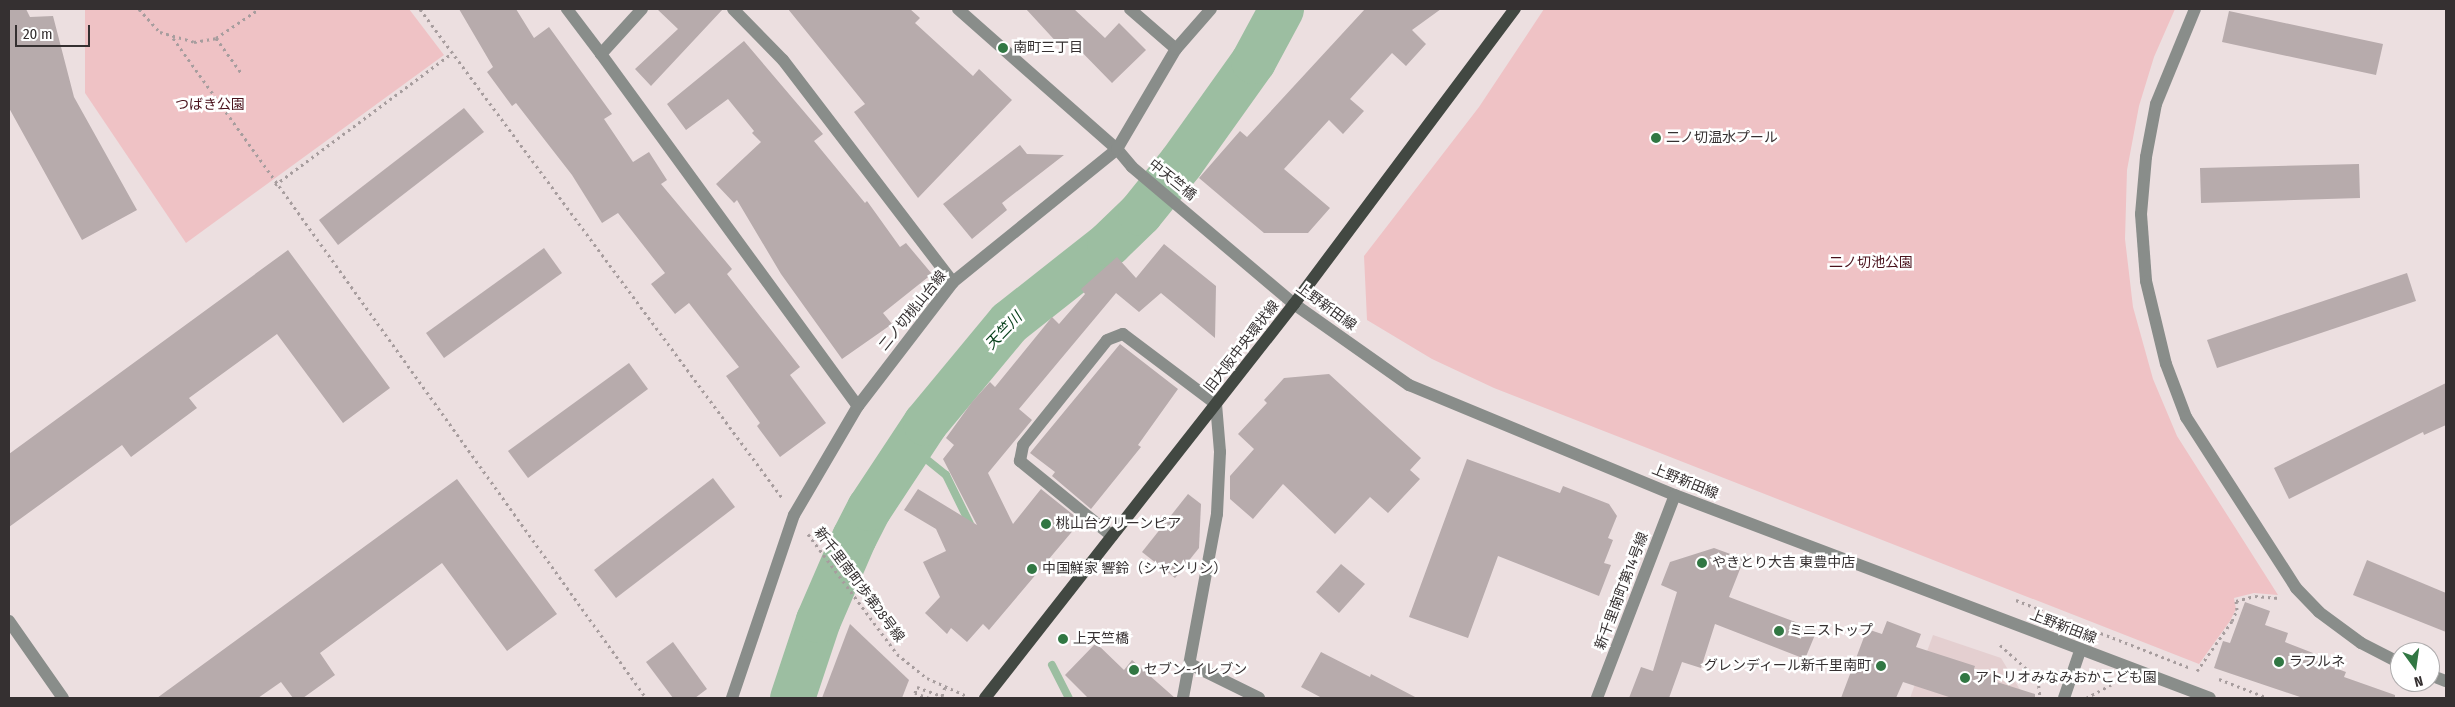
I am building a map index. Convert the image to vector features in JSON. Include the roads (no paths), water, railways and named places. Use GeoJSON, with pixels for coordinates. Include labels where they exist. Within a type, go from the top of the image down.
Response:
{"type":"FeatureCollection","features":[{"type":"Feature","properties":{"kind":"main road","name":"旧大阪中央環状線"},"geometry":{"type":"LineString","coordinates":[[985,698],[1294,304],[1515,9]]}},
{"type":"Feature","properties":{"kind":"street"},"geometry":{"type":"LineString","coordinates":[[568,9],[858,406]]}},
{"type":"Feature","properties":{"kind":"street"},"geometry":{"type":"LineString","coordinates":[[601,54],[642,9]]}},
{"type":"Feature","properties":{"kind":"street"},"geometry":{"type":"LineString","coordinates":[[733,9],[783,60],[953,282]]}},
{"type":"Feature","properties":{"kind":"street"},"geometry":{"type":"LineString","coordinates":[[958,9],[1117,150]]}},
{"type":"Feature","properties":{"kind":"street"},"geometry":{"type":"LineString","coordinates":[[1130,9],[1176,49]]}},
{"type":"Feature","properties":{"kind":"street","name":"二ノ切桃山台線"},"geometry":{"type":"LineString","coordinates":[[732,698],[794,515],[858,406],[953,282],[1117,150],[1176,49],[1211,9]]}},
{"type":"Feature","properties":{"kind":"street"},"geometry":{"type":"LineString","coordinates":[[2195,9],[2156,104],[2146,156],[2141,214],[2146,281],[2166,364],[2186,417],[2296,588],[2319,612],[2361,643],[2390,658]]}},
{"type":"Feature","properties":{"kind":"street","name":"中天竺橋"},"geometry":{"type":"LineString","coordinates":[[1117,150],[1132,167],[1193,216]]}},
{"type":"Feature","properties":{"kind":"street","name":"上野新田線"},"geometry":{"type":"LineString","coordinates":[[1193,216],[1294,304],[1409,384],[1675,495],[2080,651],[2210,698]]}},
{"type":"Feature","properties":{"kind":"street"},"geometry":{"type":"LineString","coordinates":[[1112,536],[1020,461],[1023,445],[1107,340],[1123,334],[1216,404],[1220,452],[1217,514],[1183,698]]}},
{"type":"Feature","properties":{"kind":"street","name":"新千里南町第14号線"},"geometry":{"type":"LineString","coordinates":[[1597,698],[1675,495]]}},
{"type":"Feature","properties":{"kind":"street"},"geometry":{"type":"LineString","coordinates":[[9,621],[63,698]]}},
{"type":"Feature","properties":{"kind":"street"},"geometry":{"type":"LineString","coordinates":[[2064,698],[2080,651]]}},
{"type":"Feature","properties":{"kind":"street"},"geometry":{"type":"LineString","coordinates":[[1190,664],[1259,698]]}},
{"type":"Feature","properties":{"kind":"waterway","name":"天竺川"},"geometry":{"type":"LineString","coordinates":[[792,698],[818,620],[854,537],[869,508],[925,423],[1009,322],[1109,243],[1140,213],[1181,162],[1253,61],[1281,9]]}},
{"type":"Feature","properties":{"kind":"waterway"},"geometry":{"type":"LineString","coordinates":[[910,446],[946,475],[972,528]]}},
{"type":"Feature","properties":{"kind":"waterway"},"geometry":{"type":"LineString","coordinates":[[1052,665],[1069,698]]}},
{"type":"Feature","properties":{"kind":"place","name":"南町三丁目"},"geometry":{"type":"Point","coordinates":[1003,48]}},
{"type":"Feature","properties":{"kind":"place","name":"二ノ切温水プール"},"geometry":{"type":"Point","coordinates":[1656,138]}},
{"type":"Feature","properties":{"kind":"place","name":"桃山台グリーンピア"},"geometry":{"type":"Point","coordinates":[1046,524]}},
{"type":"Feature","properties":{"kind":"place","name":"やきとり大吉 東豊中店"},"geometry":{"type":"Point","coordinates":[1702,563]}},
{"type":"Feature","properties":{"kind":"place","name":"中国鮮家 響鈴（シャンリン）"},"geometry":{"type":"Point","coordinates":[1032,569]}},
{"type":"Feature","properties":{"kind":"place","name":"ミニストップ"},"geometry":{"type":"Point","coordinates":[1779,631]}},
{"type":"Feature","properties":{"kind":"place","name":"上天竺橋"},"geometry":{"type":"Point","coordinates":[1063,639]}},
{"type":"Feature","properties":{"kind":"place","name":"ラフルネ"},"geometry":{"type":"Point","coordinates":[2279,662]}},
{"type":"Feature","properties":{"kind":"place","name":"グレンディール新千里南町"},"geometry":{"type":"Point","coordinates":[1881,666]}},
{"type":"Feature","properties":{"kind":"place","name":"セブン-イレブン"},"geometry":{"type":"Point","coordinates":[1134,670]}},
{"type":"Feature","properties":{"kind":"place","name":"アトリオみなみおかこども園"},"geometry":{"type":"Point","coordinates":[1965,678]}},
{"type":"Feature","properties":{"kind":"park label","name":"つばき公園"},"geometry":{"type":"Point","coordinates":[210,105]}},
{"type":"Feature","properties":{"kind":"park label","name":"二ノ切池公園"},"geometry":{"type":"Point","coordinates":[1871,263]}}]}
